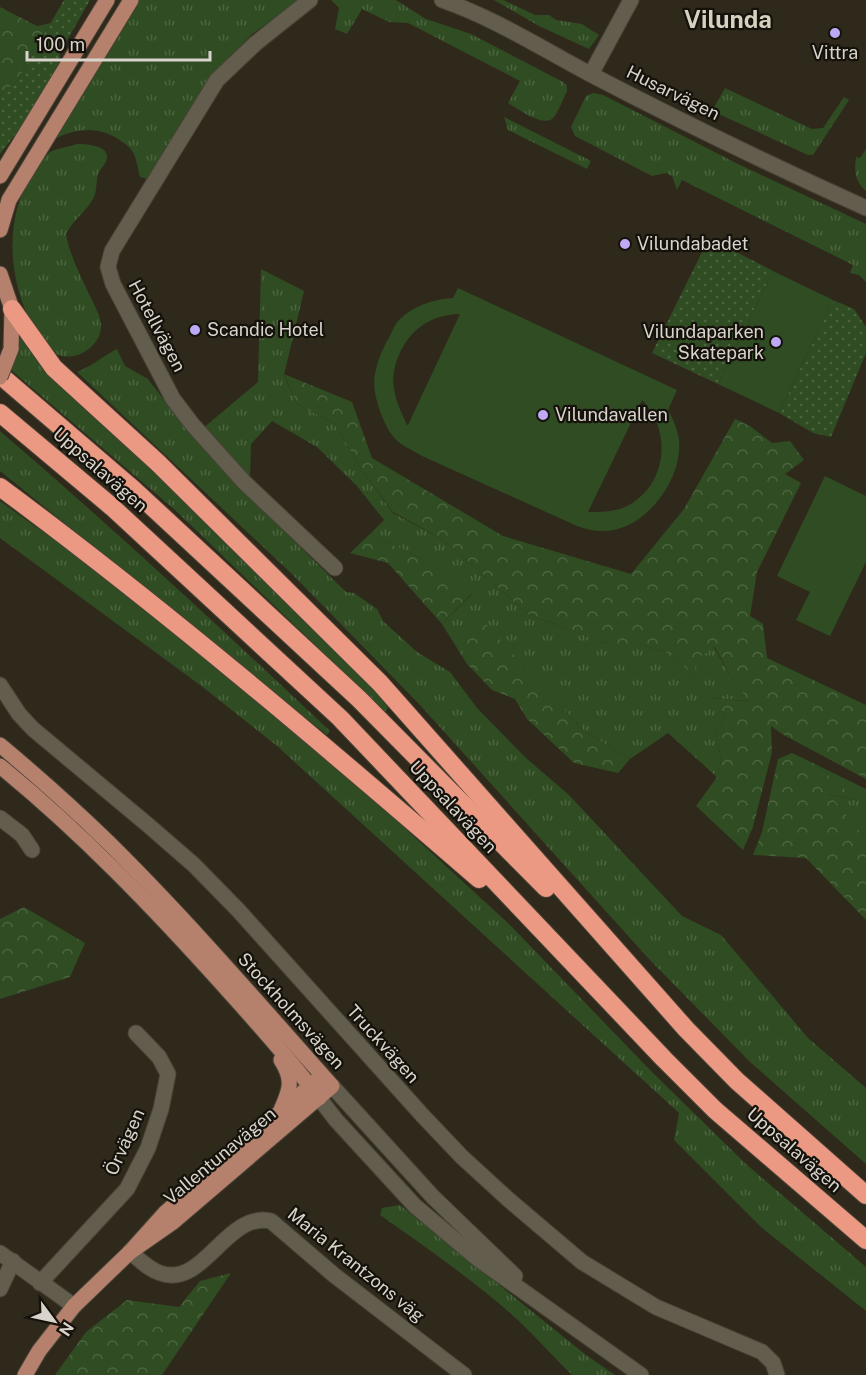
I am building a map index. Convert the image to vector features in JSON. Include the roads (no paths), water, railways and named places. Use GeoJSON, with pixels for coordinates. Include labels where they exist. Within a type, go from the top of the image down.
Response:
{"type":"FeatureCollection","features":[{"type":"Feature","properties":{"kind":"highway"},"geometry":{"type":"LineString","coordinates":[[12,309],[54,368],[158,463],[380,683],[686,1029],[737,1081],[866,1195]]}},
{"type":"Feature","properties":{"kind":"highway","name":"Uppsalavägen"},"geometry":{"type":"LineString","coordinates":[[0,376],[133,489],[359,699],[686,1029]]}},
{"type":"Feature","properties":{"kind":"highway","name":"Uppsalavägen"},"geometry":{"type":"LineString","coordinates":[[0,413],[112,507],[340,718],[715,1110],[866,1240]]}},
{"type":"Feature","properties":{"kind":"highway"},"geometry":{"type":"LineString","coordinates":[[0,487],[88,553],[317,739],[483,883],[664,1059]]}},
{"type":"Feature","properties":{"kind":"main road"},"geometry":{"type":"LineString","coordinates":[[0,176],[107,0]]}},
{"type":"Feature","properties":{"kind":"main road"},"geometry":{"type":"LineString","coordinates":[[0,230],[9,200],[131,0]]}},
{"type":"Feature","properties":{"kind":"main road"},"geometry":{"type":"LineString","coordinates":[[0,262],[0,275],[12,309],[11,349],[0,376]]}},
{"type":"Feature","properties":{"kind":"main road","name":"Stockholmsvägen"},"geometry":{"type":"LineString","coordinates":[[0,745],[78,813],[172,908],[328,1081]]}},
{"type":"Feature","properties":{"kind":"main road","name":"Stockholmsvägen"},"geometry":{"type":"LineString","coordinates":[[0,766],[45,803],[99,853],[170,926],[315,1092]]}},
{"type":"Feature","properties":{"kind":"main road","name":"Stockholmsvägen"},"geometry":{"type":"LineString","coordinates":[[256,1022],[288,1071],[290,1078],[286,1098],[279,1114]]}},
{"type":"Feature","properties":{"kind":"main road","name":"Vallentunavägen"},"geometry":{"type":"LineString","coordinates":[[130,1252],[173,1222],[328,1081]]}},
{"type":"Feature","properties":{"kind":"main road","name":"Vallentunavägen"},"geometry":{"type":"LineString","coordinates":[[25,1375],[39,1351],[74,1306],[130,1252],[165,1213],[279,1114],[315,1092]]}},
{"type":"Feature","properties":{"kind":"street","name":"Hotellvägen"},"geometry":{"type":"LineString","coordinates":[[310,0],[256,43],[217,80],[112,251],[108,267],[113,284],[136,329],[174,399],[192,424],[244,482],[335,568]]}},
{"type":"Feature","properties":{"kind":"street","name":"Husarvägen"},"geometry":{"type":"LineString","coordinates":[[442,0],[461,4],[591,74],[795,176],[866,208]]}},
{"type":"Feature","properties":{"kind":"street"},"geometry":{"type":"LineString","coordinates":[[591,74],[631,0]]}},
{"type":"Feature","properties":{"kind":"street","name":"Truckvägen"},"geometry":{"type":"LineString","coordinates":[[0,685],[19,714],[33,729],[171,844],[239,911],[416,1108],[462,1157],[509,1200],[582,1262],[656,1307],[762,1352],[773,1363],[777,1375]]}},
{"type":"Feature","properties":{"kind":"street"},"geometry":{"type":"LineString","coordinates":[[0,818],[22,835],[32,850]]}},
{"type":"Feature","properties":{"kind":"street","name":"Örvägen"},"geometry":{"type":"LineString","coordinates":[[40,1283],[127,1189],[148,1148],[161,1109],[168,1074],[159,1057],[136,1033]]}},
{"type":"Feature","properties":{"kind":"street","name":"Stockholmsvägen"},"geometry":{"type":"LineString","coordinates":[[328,1081],[433,1197],[547,1308]]}},
{"type":"Feature","properties":{"kind":"street","name":"Stockholmsvägen"},"geometry":{"type":"LineString","coordinates":[[315,1092],[336,1119],[415,1206],[478,1259],[641,1375]]}},
{"type":"Feature","properties":{"kind":"street","name":"Maria Krantzons väg"},"geometry":{"type":"LineString","coordinates":[[130,1252],[149,1268],[172,1276],[185,1273],[196,1266],[243,1226],[258,1221],[271,1221],[334,1275],[464,1375]]}},
{"type":"Feature","properties":{"kind":"street"},"geometry":{"type":"LineString","coordinates":[[0,1289],[6,1257],[74,1306]]}},
{"type":"Feature","properties":{"kind":"place","name":"Vittra"},"geometry":{"type":"Point","coordinates":[835,33]}},
{"type":"Feature","properties":{"kind":"place","name":"Vilundabadet"},"geometry":{"type":"Point","coordinates":[625,244]}},
{"type":"Feature","properties":{"kind":"place","name":"Scandic Hotel"},"geometry":{"type":"Point","coordinates":[195,330]}},
{"type":"Feature","properties":{"kind":"place","name":"Vilundaparken Skatepark"},"geometry":{"type":"Point","coordinates":[776,342]}},
{"type":"Feature","properties":{"kind":"place","name":"Vilundavallen"},"geometry":{"type":"Point","coordinates":[543,415]}},
{"type":"Feature","properties":{"kind":"district","name":"Vilunda"},"geometry":{"type":"Point","coordinates":[728,20]}}]}
